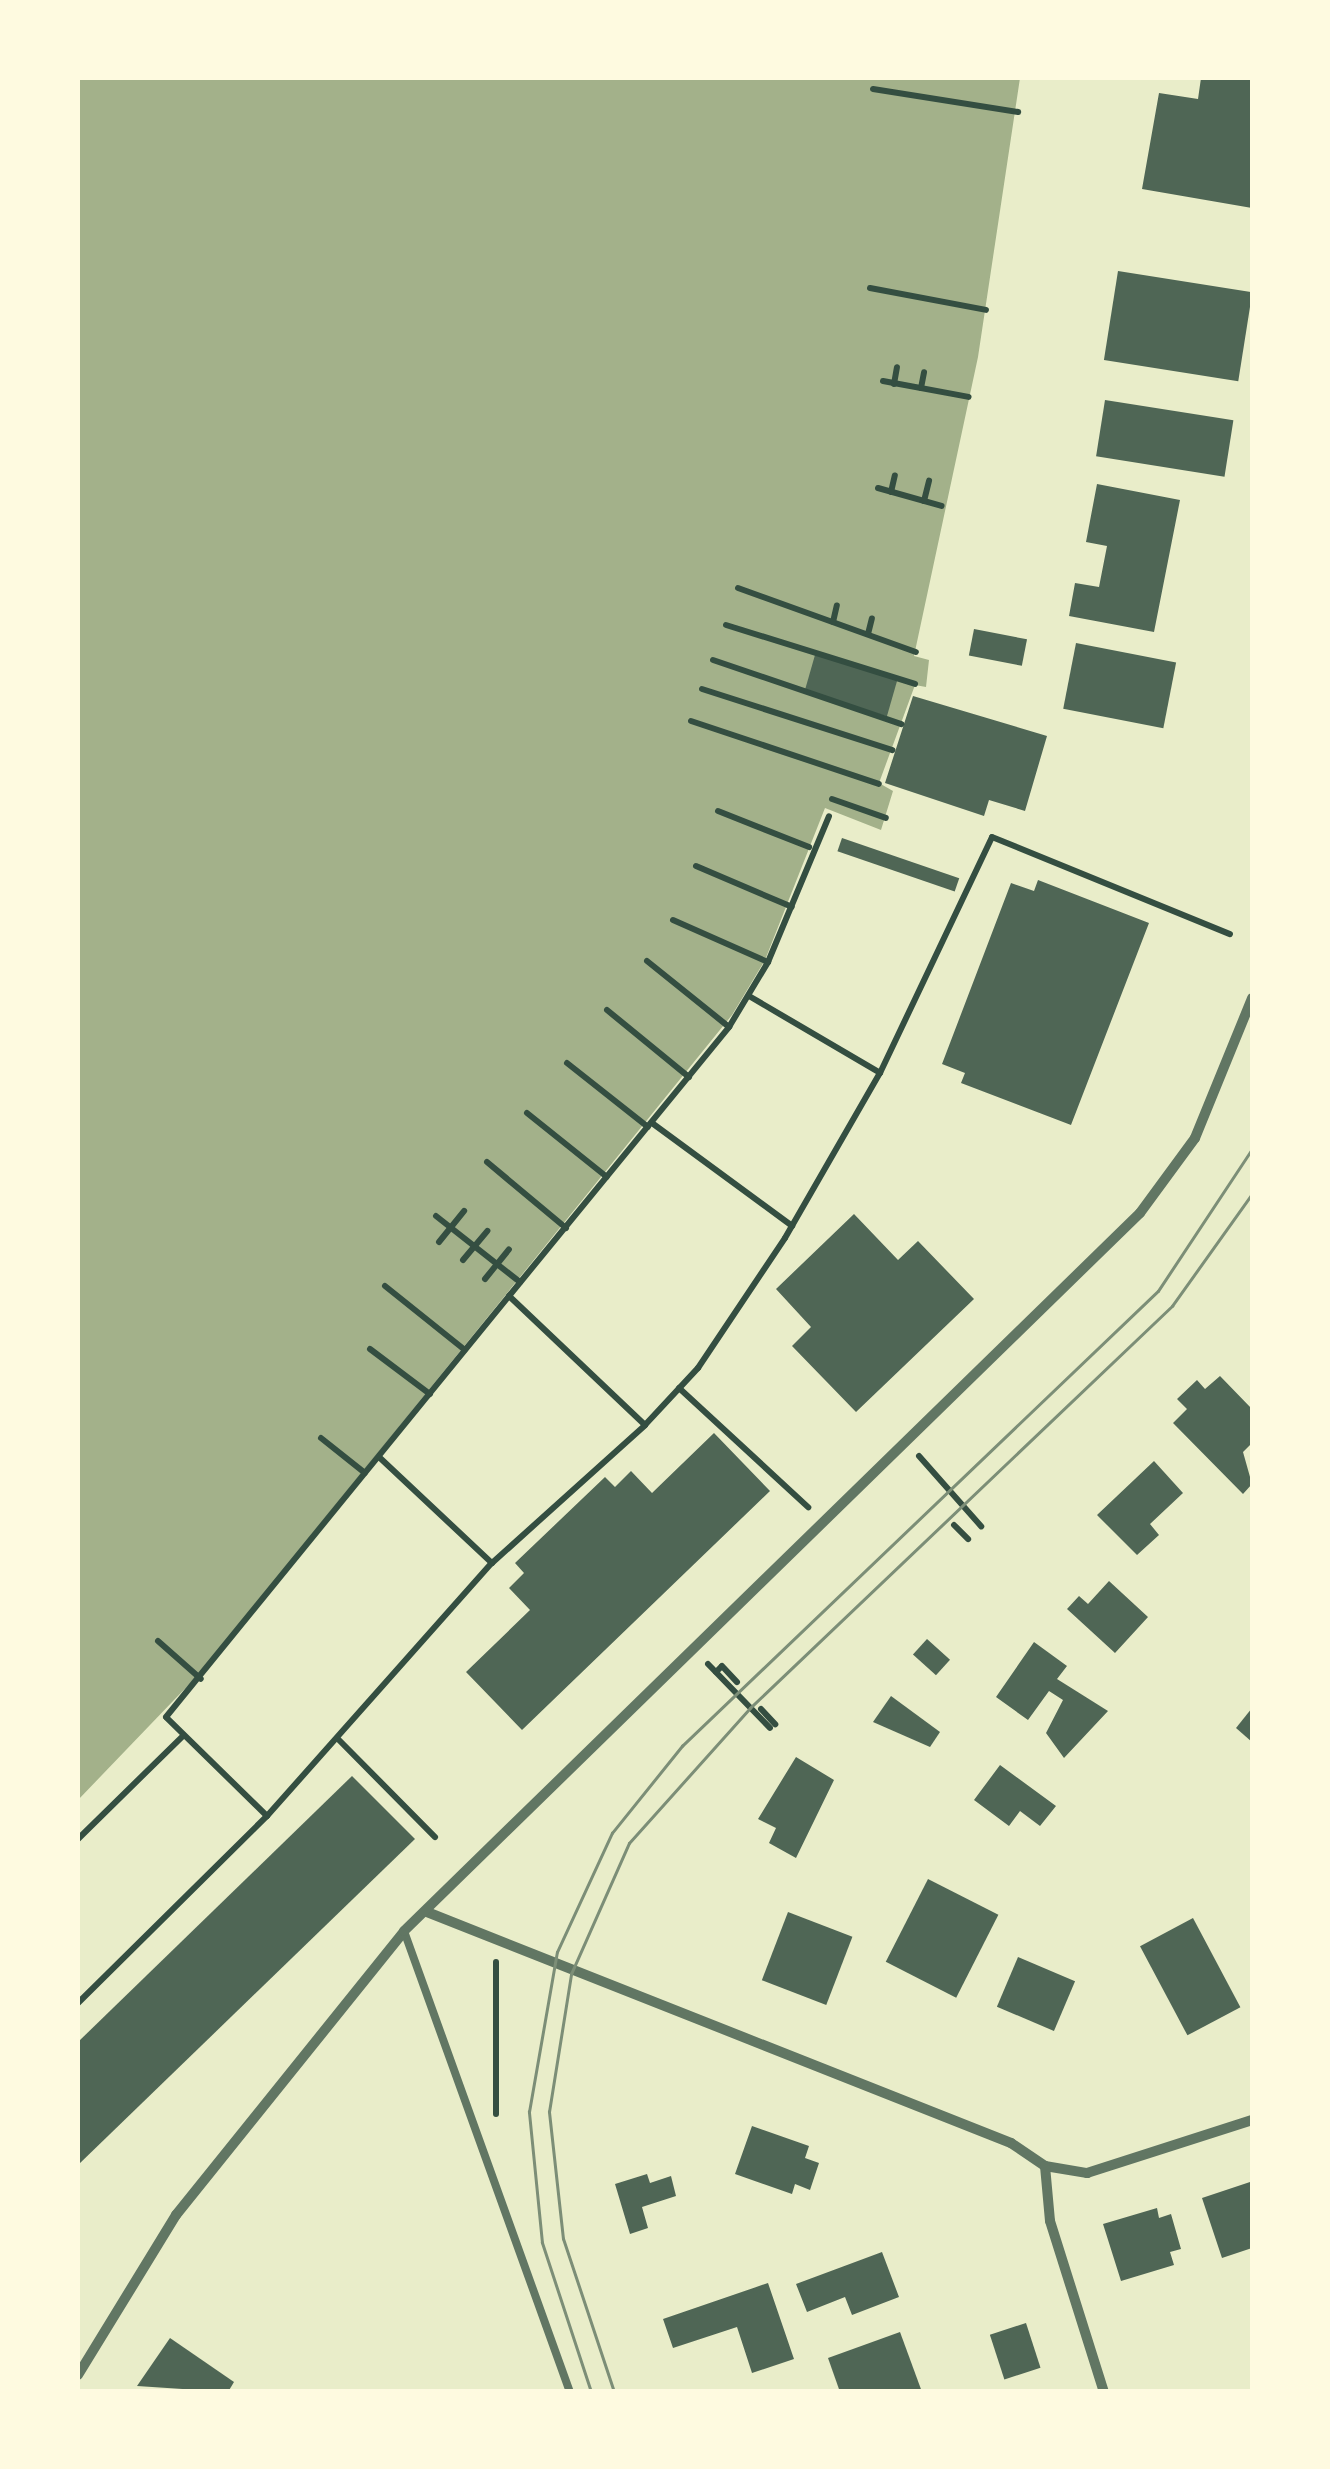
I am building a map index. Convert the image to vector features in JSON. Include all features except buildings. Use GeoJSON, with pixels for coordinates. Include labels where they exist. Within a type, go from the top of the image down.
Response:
{"type":"FeatureCollection","features":[{"type":"Feature","properties":{"kind":"street"},"geometry":{"type":"LineString","coordinates":[[78,2375],[176,2215],[404,1931],[1140,1213],[1196,1138],[1236,1054],[1252,998]]}},
{"type":"Feature","properties":{"kind":"street"},"geometry":{"type":"LineString","coordinates":[[1236,1054],[1252,1058]]}},
{"type":"Feature","properties":{"kind":"street"},"geometry":{"type":"LineString","coordinates":[[427,1912],[495,1945],[1010,2143],[1045,2166],[1087,2173],[1252,2120]]}},
{"type":"Feature","properties":{"kind":"street"},"geometry":{"type":"LineString","coordinates":[[1045,2166],[1050,2221],[1104,2392]]}},
{"type":"Feature","properties":{"kind":"lane"},"geometry":{"type":"LineString","coordinates":[[404,1931],[570,2392]]}},
{"type":"Feature","properties":{"kind":"path"},"geometry":{"type":"LineString","coordinates":[[873,88],[1018,112]]}},
{"type":"Feature","properties":{"kind":"path"},"geometry":{"type":"LineString","coordinates":[[870,288],[986,310]]}},
{"type":"Feature","properties":{"kind":"path"},"geometry":{"type":"LineString","coordinates":[[894,384],[897,367]]}},
{"type":"Feature","properties":{"kind":"path"},"geometry":{"type":"LineString","coordinates":[[921,388],[924,372]]}},
{"type":"Feature","properties":{"kind":"path"},"geometry":{"type":"LineString","coordinates":[[883,382],[969,397]]}},
{"type":"Feature","properties":{"kind":"path"},"geometry":{"type":"LineString","coordinates":[[891,492],[895,475]]}},
{"type":"Feature","properties":{"kind":"path"},"geometry":{"type":"LineString","coordinates":[[924,501],[929,481]]}},
{"type":"Feature","properties":{"kind":"path"},"geometry":{"type":"LineString","coordinates":[[878,488],[942,506]]}},
{"type":"Feature","properties":{"kind":"path"},"geometry":{"type":"LineString","coordinates":[[738,588],[916,652]]}},
{"type":"Feature","properties":{"kind":"path"},"geometry":{"type":"LineString","coordinates":[[833,622],[837,605]]}},
{"type":"Feature","properties":{"kind":"path"},"geometry":{"type":"LineString","coordinates":[[868,634],[872,618]]}},
{"type":"Feature","properties":{"kind":"path"},"geometry":{"type":"LineString","coordinates":[[726,625],[916,684]]}},
{"type":"Feature","properties":{"kind":"path"},"geometry":{"type":"LineString","coordinates":[[712,660],[901,724]]}},
{"type":"Feature","properties":{"kind":"path"},"geometry":{"type":"LineString","coordinates":[[702,689],[892,750]]}},
{"type":"Feature","properties":{"kind":"path"},"geometry":{"type":"LineString","coordinates":[[692,722],[879,784]]}},
{"type":"Feature","properties":{"kind":"path"},"geometry":{"type":"LineString","coordinates":[[832,799],[886,818]]}},
{"type":"Feature","properties":{"kind":"path"},"geometry":{"type":"LineString","coordinates":[[718,811],[810,846]]}},
{"type":"Feature","properties":{"kind":"path"},"geometry":{"type":"LineString","coordinates":[[267,1816],[166,1717],[201,1679],[729,1027],[768,962],[828,816]]}},
{"type":"Feature","properties":{"kind":"path"},"geometry":{"type":"LineString","coordinates":[[78,2003],[267,1816],[492,1563],[645,1425],[680,1388],[792,1226],[880,1073],[992,838],[1230,934]]}},
{"type":"Feature","properties":{"kind":"path"},"geometry":{"type":"LineString","coordinates":[[696,866],[792,908]]}},
{"type":"Feature","properties":{"kind":"path"},"geometry":{"type":"LineString","coordinates":[[672,920],[768,962]]}},
{"type":"Feature","properties":{"kind":"path"},"geometry":{"type":"LineString","coordinates":[[648,961],[729,1027]]}},
{"type":"Feature","properties":{"kind":"path"},"geometry":{"type":"LineString","coordinates":[[749,996],[880,1073]]}},
{"type":"Feature","properties":{"kind":"path"},"geometry":{"type":"LineString","coordinates":[[607,1010],[689,1077]]}},
{"type":"Feature","properties":{"kind":"path"},"geometry":{"type":"LineString","coordinates":[[567,1063],[792,1226]]}},
{"type":"Feature","properties":{"kind":"path"},"geometry":{"type":"LineString","coordinates":[[526,1114],[608,1178]]}},
{"type":"Feature","properties":{"kind":"path"},"geometry":{"type":"LineString","coordinates":[[487,1162],[566,1228]]}},
{"type":"Feature","properties":{"kind":"path"},"geometry":{"type":"LineString","coordinates":[[439,1242],[464,1211]]}},
{"type":"Feature","properties":{"kind":"path"},"geometry":{"type":"LineString","coordinates":[[436,1216],[520,1282]]}},
{"type":"Feature","properties":{"kind":"path"},"geometry":{"type":"LineString","coordinates":[[463,1260],[487,1231]]}},
{"type":"Feature","properties":{"kind":"path"},"geometry":{"type":"LineString","coordinates":[[484,1279],[509,1249]]}},
{"type":"Feature","properties":{"kind":"path"},"geometry":{"type":"LineString","coordinates":[[384,1286],[465,1350]]}},
{"type":"Feature","properties":{"kind":"path"},"geometry":{"type":"LineString","coordinates":[[508,1296],[645,1425]]}},
{"type":"Feature","properties":{"kind":"path"},"geometry":{"type":"LineString","coordinates":[[370,1349],[430,1394]]}},
{"type":"Feature","properties":{"kind":"path"},"geometry":{"type":"LineString","coordinates":[[680,1388],[822,1522]]}},
{"type":"Feature","properties":{"kind":"path"},"geometry":{"type":"LineString","coordinates":[[321,1438],[365,1473]]}},
{"type":"Feature","properties":{"kind":"path"},"geometry":{"type":"LineString","coordinates":[[906,1441],[981,1526]]}},
{"type":"Feature","properties":{"kind":"path"},"geometry":{"type":"LineString","coordinates":[[379,1457],[492,1563]]}},
{"type":"Feature","properties":{"kind":"path"},"geometry":{"type":"LineString","coordinates":[[954,1525],[968,1539]]}},
{"type":"Feature","properties":{"kind":"path"},"geometry":{"type":"LineString","coordinates":[[158,1642],[201,1679]]}},
{"type":"Feature","properties":{"kind":"path"},"geometry":{"type":"LineString","coordinates":[[693,1649],[772,1726],[761,1709]]}},
{"type":"Feature","properties":{"kind":"path"},"geometry":{"type":"LineString","coordinates":[[716,1672],[722,1666],[737,1682]]}},
{"type":"Feature","properties":{"kind":"path"},"geometry":{"type":"LineString","coordinates":[[78,1839],[184,1735]]}},
{"type":"Feature","properties":{"kind":"path"},"geometry":{"type":"LineString","coordinates":[[338,1740],[436,1837]]}},
{"type":"Feature","properties":{"kind":"path"},"geometry":{"type":"LineString","coordinates":[[495,1945],[495,2127]]}},
{"type":"Feature","properties":{"kind":"shaded area"},"geometry":{"type":"Polygon","coordinates":[[[78,78],[1020,78],[978,357],[914,656],[929,660],[926,687],[915,685],[879,783],[893,791],[881,830],[825,808],[765,960],[732,1015],[198,1675],[78,1800],[78,78]]]}},
{"type":"Feature","properties":{"kind":"tram line"},"geometry":{"type":"LineString","coordinates":[[591,2392],[542,2243],[529,2112],[557,1952],[612,1833],[682,1746],[1158,1291],[1252,1149]]}},
{"type":"Feature","properties":{"kind":"tram line"},"geometry":{"type":"LineString","coordinates":[[614,2392],[563,2239],[549,2112],[571,1974],[629,1843],[750,1708],[1172,1306],[1252,1194]]}}]}
